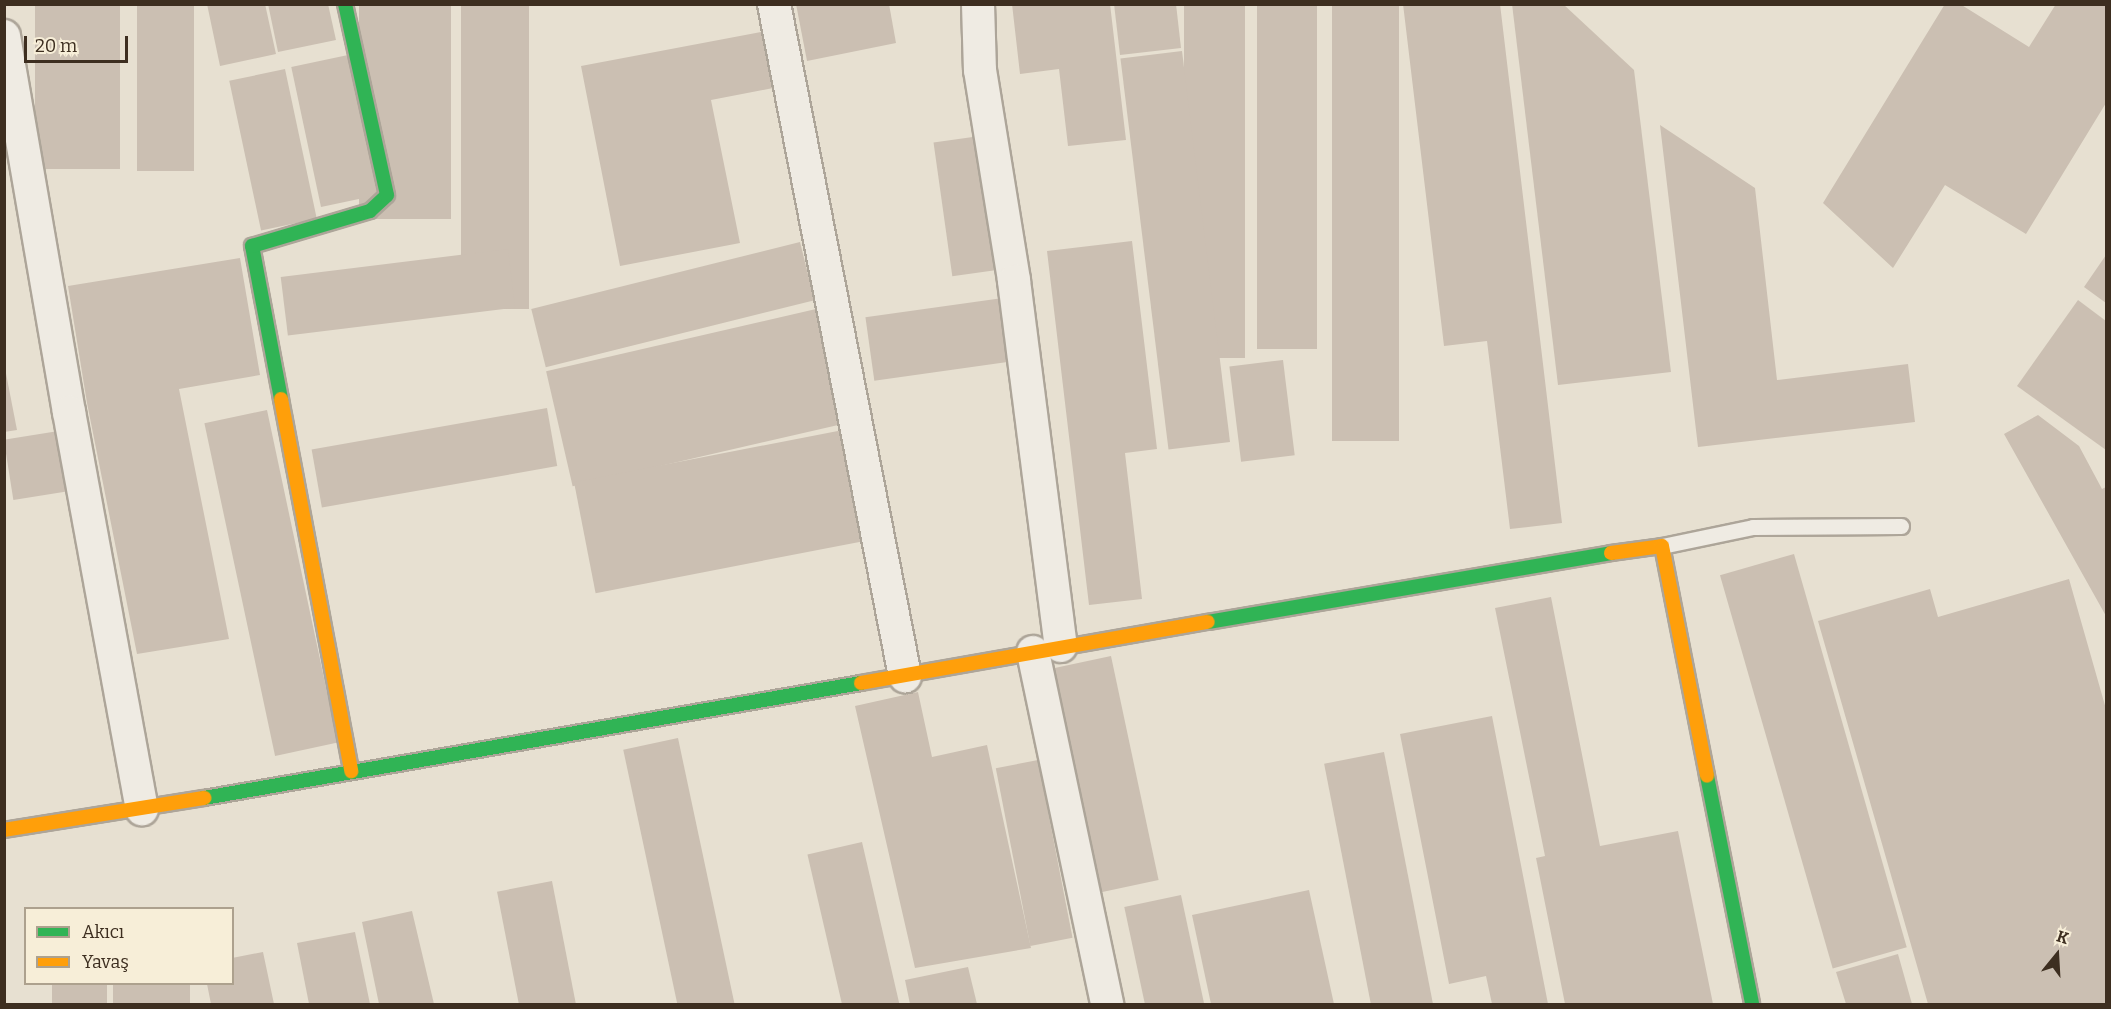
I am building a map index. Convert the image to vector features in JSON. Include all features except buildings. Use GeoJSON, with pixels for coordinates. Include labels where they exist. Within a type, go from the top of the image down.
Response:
{"type":"FeatureCollection","features":[{"type":"Feature","properties":{"kind":"street"},"geometry":{"type":"LineString","coordinates":[[345,4],[387,195],[370,211],[252,246],[351,771]]}},
{"type":"Feature","properties":{"kind":"street"},"geometry":{"type":"LineString","coordinates":[[774,4],[905,676]]}},
{"type":"Feature","properties":{"kind":"street"},"geometry":{"type":"LineString","coordinates":[[978,4],[980,70],[1014,281],[1047,649],[1107,1005]]}},
{"type":"Feature","properties":{"kind":"street"},"geometry":{"type":"LineString","coordinates":[[4,36],[69,412],[142,808]]}},
{"type":"Feature","properties":{"kind":"street"},"geometry":{"type":"LineString","coordinates":[[4,830],[905,676],[1047,649],[1540,564],[1662,546],[1752,1005]]}},
{"type":"Feature","properties":{"kind":"lane"},"geometry":{"type":"LineString","coordinates":[[1662,546],[1753,527],[1901,526]]}},
{"type":"Feature","properties":{"kind":"traffic: fast"},"geometry":{"type":"LineString","coordinates":[[281,399],[252,246],[370,211],[387,195],[345,4]]}},
{"type":"Feature","properties":{"kind":"traffic: fast"},"geometry":{"type":"LineString","coordinates":[[1208,622],[1611,553]]}},
{"type":"Feature","properties":{"kind":"traffic: fast"},"geometry":{"type":"LineString","coordinates":[[204,798],[861,683]]}},
{"type":"Feature","properties":{"kind":"traffic: fast"},"geometry":{"type":"LineString","coordinates":[[1707,776],[1752,1004]]}},
{"type":"Feature","properties":{"kind":"traffic: slow"},"geometry":{"type":"LineString","coordinates":[[281,399],[351,771]]}},
{"type":"Feature","properties":{"kind":"traffic: slow"},"geometry":{"type":"LineString","coordinates":[[1611,553],[1662,546],[1707,776]]}},
{"type":"Feature","properties":{"kind":"traffic: slow"},"geometry":{"type":"LineString","coordinates":[[861,683],[1208,622]]}},
{"type":"Feature","properties":{"kind":"traffic: slow"},"geometry":{"type":"LineString","coordinates":[[4,830],[204,798]]}}]}
